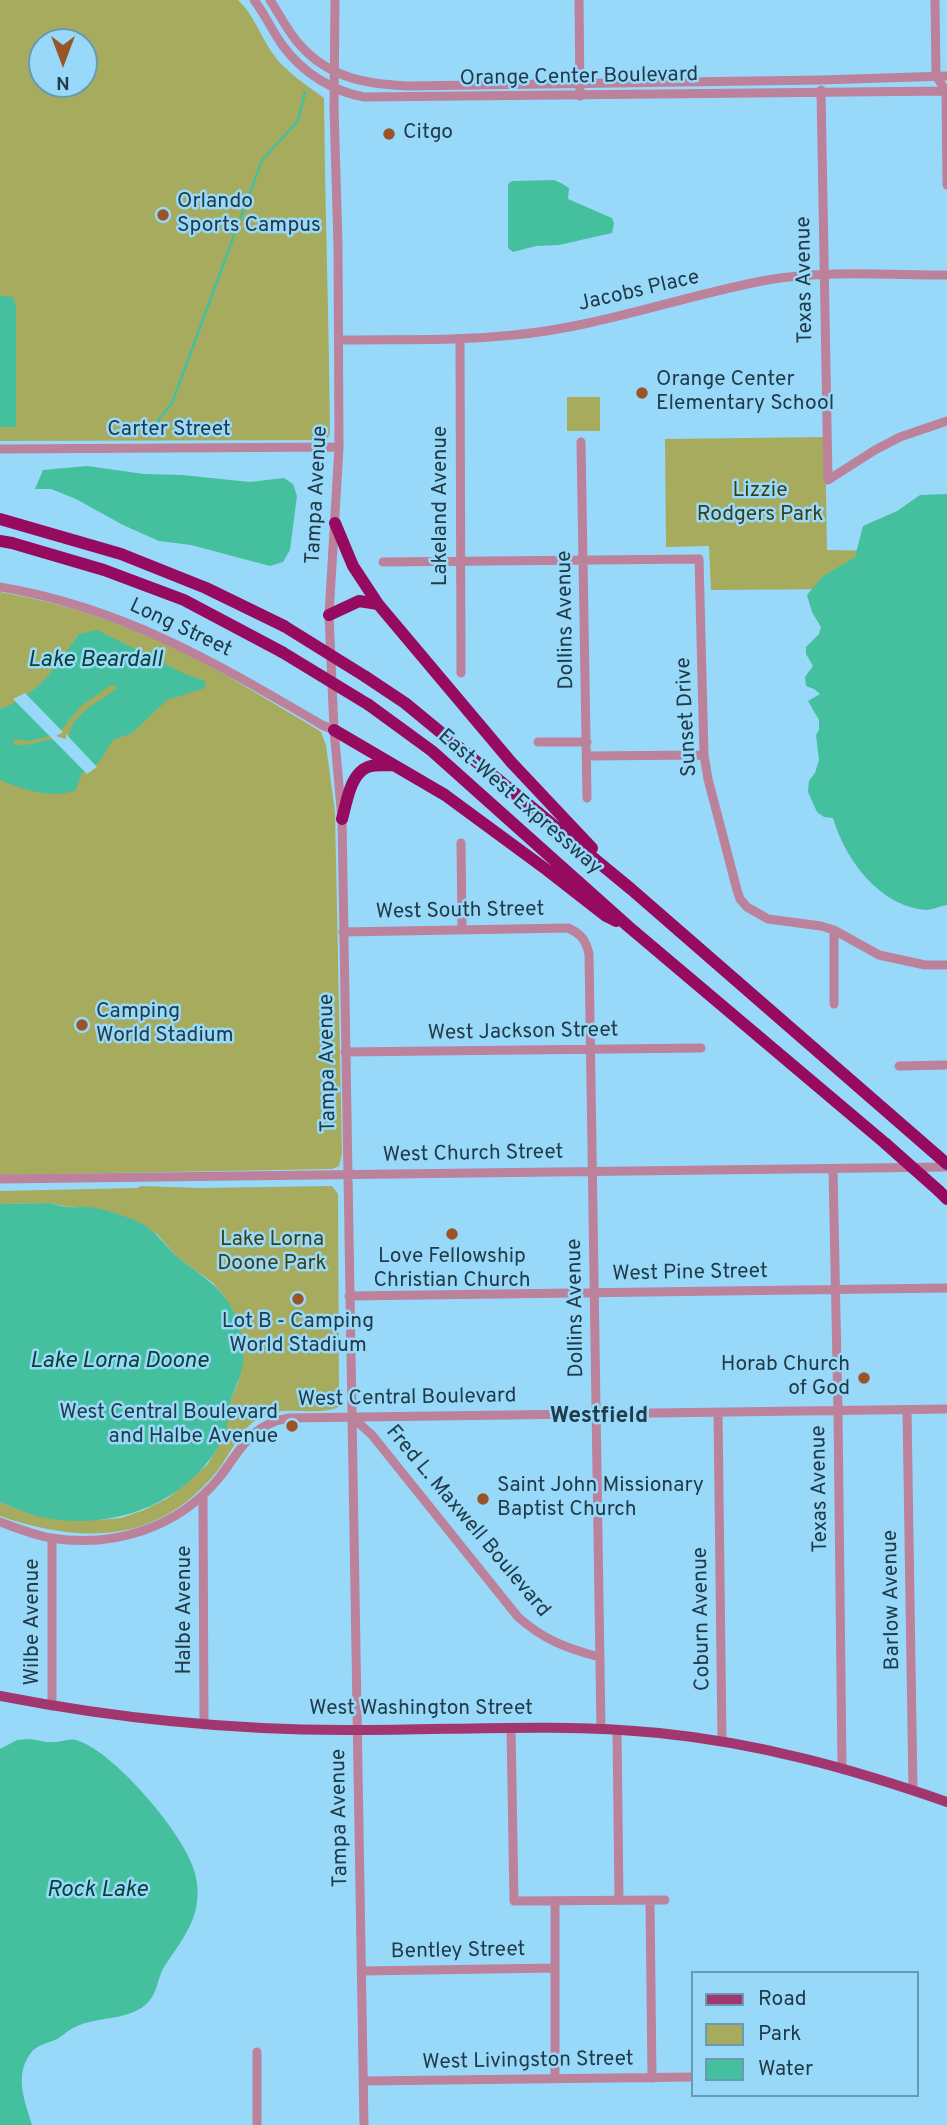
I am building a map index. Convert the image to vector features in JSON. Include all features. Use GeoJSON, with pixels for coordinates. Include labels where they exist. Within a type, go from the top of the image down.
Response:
{"type":"FeatureCollection","features":[{"type":"Feature","properties":{"kind":"highway","name":"East-West Expressway"},"geometry":{"type":"LineString","coordinates":[[0,519],[121,554],[206,588],[284,626],[405,703],[631,889],[947,1165]]}},
{"type":"Feature","properties":{"kind":"highway"},"geometry":{"type":"LineString","coordinates":[[335,523],[353,566],[378,604],[511,762],[631,889]]}},
{"type":"Feature","properties":{"kind":"highway","name":"East-West Expressway"},"geometry":{"type":"LineString","coordinates":[[0,541],[12,542],[104,570],[184,600],[282,652],[369,705],[432,751],[629,927],[943,1195]]}},
{"type":"Feature","properties":{"kind":"highway"},"geometry":{"type":"LineString","coordinates":[[329,615],[359,601],[378,604]]}},
{"type":"Feature","properties":{"kind":"highway"},"geometry":{"type":"LineString","coordinates":[[334,730],[445,795],[606,916],[629,927]]}},
{"type":"Feature","properties":{"kind":"highway"},"geometry":{"type":"LineString","coordinates":[[342,819],[358,774],[368,766],[394,765]]}},
{"type":"Feature","properties":{"kind":"main road","name":"West Washington Street"},"geometry":{"type":"LineString","coordinates":[[0,1696],[129,1717],[260,1729],[601,1729],[665,1734],[722,1741],[804,1757],[947,1802]]}},
{"type":"Feature","properties":{"kind":"street","name":"Orange Center Boulevard"},"geometry":{"type":"LineString","coordinates":[[254,0],[292,57],[321,81],[348,94],[365,97],[947,91]]}},
{"type":"Feature","properties":{"kind":"street","name":"Orange Center Boulevard"},"geometry":{"type":"LineString","coordinates":[[270,0],[299,44],[318,62],[334,73],[364,82],[400,85],[947,76]]}},
{"type":"Feature","properties":{"kind":"street","name":"Tampa Avenue"},"geometry":{"type":"LineString","coordinates":[[335,0],[339,447],[329,615],[334,730],[342,819],[364,2125]]}},
{"type":"Feature","properties":{"kind":"street"},"geometry":{"type":"LineString","coordinates":[[579,0],[580,96]]}},
{"type":"Feature","properties":{"kind":"street"},"geometry":{"type":"LineString","coordinates":[[935,0],[936,76],[947,91],[947,185]]}},
{"type":"Feature","properties":{"kind":"street","name":"Texas Avenue"},"geometry":{"type":"LineString","coordinates":[[821,80],[828,480],[900,437],[947,422]]}},
{"type":"Feature","properties":{"kind":"street"},"geometry":{"type":"LineString","coordinates":[[475,84],[476,97]]}},
{"type":"Feature","properties":{"kind":"street","name":"Jacobs Place"},"geometry":{"type":"LineString","coordinates":[[339,340],[460,339],[561,329],[768,280],[823,275],[947,275]]}},
{"type":"Feature","properties":{"kind":"street","name":"Lakeland Avenue"},"geometry":{"type":"LineString","coordinates":[[460,339],[461,673]]}},
{"type":"Feature","properties":{"kind":"street","name":"Dollins Avenue"},"geometry":{"type":"LineString","coordinates":[[581,442],[587,798]]}},
{"type":"Feature","properties":{"kind":"street","name":"Carter Street"},"geometry":{"type":"LineString","coordinates":[[0,449],[339,447]]}},
{"type":"Feature","properties":{"kind":"street","name":"Sunset Drive"},"geometry":{"type":"LineString","coordinates":[[584,561],[699,559],[704,755],[740,899],[747,907],[768,919],[834,930]]}},
{"type":"Feature","properties":{"kind":"street"},"geometry":{"type":"LineString","coordinates":[[383,562],[584,561]]}},
{"type":"Feature","properties":{"kind":"street","name":"Long Street"},"geometry":{"type":"LineString","coordinates":[[0,587],[71,603],[121,619],[221,666],[334,730]]}},
{"type":"Feature","properties":{"kind":"street"},"geometry":{"type":"LineString","coordinates":[[538,742],[587,742]]}},
{"type":"Feature","properties":{"kind":"street"},"geometry":{"type":"LineString","coordinates":[[587,756],[704,755]]}},
{"type":"Feature","properties":{"kind":"street"},"geometry":{"type":"LineString","coordinates":[[461,843],[462,929]]}},
{"type":"Feature","properties":{"kind":"street","name":"West South Street"},"geometry":{"type":"LineString","coordinates":[[343,932],[557,928],[577,932]]}},
{"type":"Feature","properties":{"kind":"street"},"geometry":{"type":"LineString","coordinates":[[834,1004],[834,930],[879,955],[925,965],[947,965]]}},
{"type":"Feature","properties":{"kind":"street","name":"Dollins Avenue"},"geometry":{"type":"LineString","coordinates":[[577,932],[583,938],[589,954],[601,1729]]}},
{"type":"Feature","properties":{"kind":"street","name":"West Jackson Street"},"geometry":{"type":"LineString","coordinates":[[345,1052],[701,1048]]}},
{"type":"Feature","properties":{"kind":"street"},"geometry":{"type":"LineString","coordinates":[[899,1066],[947,1065]]}},
{"type":"Feature","properties":{"kind":"street","name":"West Church Street"},"geometry":{"type":"LineString","coordinates":[[0,1179],[947,1165]]}},
{"type":"Feature","properties":{"kind":"street","name":"Texas Avenue"},"geometry":{"type":"LineString","coordinates":[[833,1168],[842,1768]]}},
{"type":"Feature","properties":{"kind":"street","name":"West Pine Street"},"geometry":{"type":"LineString","coordinates":[[349,1296],[947,1288]]}},
{"type":"Feature","properties":{"kind":"street","name":"West Central Boulevard"},"geometry":{"type":"LineString","coordinates":[[0,1522],[52,1538],[102,1540],[129,1536],[157,1526],[203,1495],[253,1433],[274,1420],[289,1418],[947,1409]]}},
{"type":"Feature","properties":{"kind":"street","name":"Barlow Avenue"},"geometry":{"type":"LineString","coordinates":[[908,1410],[913,1790]]}},
{"type":"Feature","properties":{"kind":"street","name":"Coburn Avenue"},"geometry":{"type":"LineString","coordinates":[[718,1412],[722,1741]]}},
{"type":"Feature","properties":{"kind":"street","name":"Fred L. Maxwell Boulevard"},"geometry":{"type":"LineString","coordinates":[[352,1417],[372,1435],[518,1617],[548,1640],[599,1657]]}},
{"type":"Feature","properties":{"kind":"street","name":"Halbe Avenue"},"geometry":{"type":"LineString","coordinates":[[203,1495],[204,1725]]}},
{"type":"Feature","properties":{"kind":"street","name":"Wilbe Avenue"},"geometry":{"type":"LineString","coordinates":[[52,1538],[52,1706]]}},
{"type":"Feature","properties":{"kind":"street"},"geometry":{"type":"LineString","coordinates":[[511,1728],[514,1902],[665,1900]]}},
{"type":"Feature","properties":{"kind":"street"},"geometry":{"type":"LineString","coordinates":[[617,1730],[619,1900]]}},
{"type":"Feature","properties":{"kind":"street"},"geometry":{"type":"LineString","coordinates":[[650,1900],[652,2078]]}},
{"type":"Feature","properties":{"kind":"street"},"geometry":{"type":"LineString","coordinates":[[555,1901],[555,2078]]}},
{"type":"Feature","properties":{"kind":"street","name":"Bentley Street"},"geometry":{"type":"LineString","coordinates":[[362,1970],[555,1968]]}},
{"type":"Feature","properties":{"kind":"street"},"geometry":{"type":"LineString","coordinates":[[257,2052],[257,2125]]}},
{"type":"Feature","properties":{"kind":"street","name":"West Livingston Street"},"geometry":{"type":"LineString","coordinates":[[364,2081],[692,2077]]}},
{"type":"Feature","properties":{"kind":"green space","name":"Orlando Sports Campus"},"geometry":{"type":"Polygon","coordinates":[[[0,0],[238,0],[276,58],[324,98],[330,433],[327,440],[0,441],[0,0]]]}},
{"type":"Feature","properties":{"kind":"green space"},"geometry":{"type":"Polygon","coordinates":[[[567,397],[600,397],[600,431],[567,431],[567,397]]]}},
{"type":"Feature","properties":{"kind":"green space","name":"Lizzie Rodgers Park"},"geometry":{"type":"Polygon","coordinates":[[[825,437],[827,550],[887,551],[852,589],[711,590],[709,546],[666,547],[665,439],[825,437]]]}},
{"type":"Feature","properties":{"kind":"green space"},"geometry":{"type":"Polygon","coordinates":[[[0,592],[77,610],[151,637],[213,668],[321,732],[326,745],[335,812],[342,1154],[339,1166],[332,1169],[0,1175],[0,592]]]}},
{"type":"Feature","properties":{"kind":"green space","name":"Lake Lorna Doone Park"},"geometry":{"type":"Polygon","coordinates":[[[141,1186],[332,1186],[338,1194],[339,1407],[319,1411],[276,1412],[256,1420],[249,1425],[214,1475],[191,1498],[142,1526],[88,1534],[59,1531],[0,1516],[0,1502],[37,1516],[97,1520],[121,1518],[144,1510],[168,1498],[207,1465],[224,1437],[229,1404],[238,1383],[243,1352],[238,1320],[213,1283],[177,1257],[157,1234],[89,1207],[48,1203],[0,1204],[0,1191],[141,1186]]]}},
{"type":"Feature","properties":{"kind":"water"},"geometry":{"type":"Polygon","coordinates":[[[554,180],[569,188],[568,199],[612,218],[612,233],[513,252],[508,248],[508,184],[512,181],[554,180]]]}},
{"type":"Feature","properties":{"kind":"water"},"geometry":{"type":"Polygon","coordinates":[[[0,296],[13,297],[16,307],[16,427],[0,427],[0,296]]]}},
{"type":"Feature","properties":{"kind":"water"},"geometry":{"type":"Polygon","coordinates":[[[87,466],[144,474],[250,482],[284,478],[293,484],[297,496],[290,550],[283,562],[270,566],[191,545],[159,541],[76,499],[51,489],[35,489],[43,470],[87,466]]]}},
{"type":"Feature","properties":{"kind":"water"},"geometry":{"type":"Polygon","coordinates":[[[947,494],[947,905],[926,910],[893,900],[866,878],[846,849],[833,818],[824,817],[817,812],[808,792],[809,781],[819,760],[816,735],[819,720],[808,701],[820,694],[806,686],[805,677],[813,666],[806,654],[806,647],[819,634],[821,627],[812,612],[807,595],[822,577],[855,557],[863,526],[897,511],[920,495],[947,494]]]}},
{"type":"Feature","properties":{"kind":"water","name":"Lake Beardall"},"geometry":{"type":"Polygon","coordinates":[[[97,630],[185,674],[205,681],[205,688],[167,700],[132,733],[113,740],[100,761],[82,773],[76,790],[48,794],[0,780],[0,709],[36,688],[79,634],[97,630]],[[111,685],[81,706],[62,729],[50,736],[29,741],[15,739],[13,743],[25,745],[46,740],[69,739],[70,731],[79,716],[116,689],[116,686],[111,685]]]}},
{"type":"Feature","properties":{"kind":"water","name":"Lake Lorna Doone"},"geometry":{"type":"Polygon","coordinates":[[[48,1203],[103,1210],[147,1227],[175,1255],[218,1289],[237,1318],[243,1341],[243,1363],[230,1403],[226,1431],[208,1462],[168,1497],[120,1516],[67,1521],[40,1517],[0,1502],[0,1204],[48,1203]]]}},
{"type":"Feature","properties":{"kind":"water","name":"Rock Lake"},"geometry":{"type":"Polygon","coordinates":[[[17,1740],[79,1741],[93,1748],[126,1775],[158,1811],[183,1846],[194,1870],[198,1896],[189,1928],[164,1967],[154,1994],[145,2005],[127,2014],[85,2023],[36,2048],[25,2063],[22,2080],[32,2125],[0,2125],[0,1749],[17,1740]]]}},
{"type":"Feature","properties":{"kind":"pier"},"geometry":{"type":"Polygon","coordinates":[[[25,693],[63,732],[56,736],[66,739],[66,734],[97,767],[87,774],[13,699],[25,693]]]}},
{"type":"Feature","properties":{"kind":"waterway"},"geometry":{"type":"LineString","coordinates":[[157,434],[159,419],[172,403],[262,160],[298,121],[305,92]]}},
{"type":"Feature","properties":{"kind":"place","name":"Citgo"},"geometry":{"type":"Point","coordinates":[389,134]}},
{"type":"Feature","properties":{"kind":"place","name":"Orlando Sports Campus"},"geometry":{"type":"Point","coordinates":[163,215]}},
{"type":"Feature","properties":{"kind":"place","name":"Orange Center Elementary School"},"geometry":{"type":"Point","coordinates":[642,393]}},
{"type":"Feature","properties":{"kind":"place","name":"Camping World Stadium"},"geometry":{"type":"Point","coordinates":[82,1025]}},
{"type":"Feature","properties":{"kind":"place","name":"Love Fellowship Christian Church"},"geometry":{"type":"Point","coordinates":[452,1234]}},
{"type":"Feature","properties":{"kind":"place","name":"Lot B - Camping World Stadium"},"geometry":{"type":"Point","coordinates":[298,1299]}},
{"type":"Feature","properties":{"kind":"place","name":"Horab Church of God"},"geometry":{"type":"Point","coordinates":[864,1378]}},
{"type":"Feature","properties":{"kind":"place","name":"West Central Boulevard and Halbe Avenue"},"geometry":{"type":"Point","coordinates":[292,1426]}},
{"type":"Feature","properties":{"kind":"place","name":"Saint John Missionary Baptist Church"},"geometry":{"type":"Point","coordinates":[483,1499]}},
{"type":"Feature","properties":{"kind":"district","name":"Westfield"},"geometry":{"type":"Point","coordinates":[599,1417]}}]}
